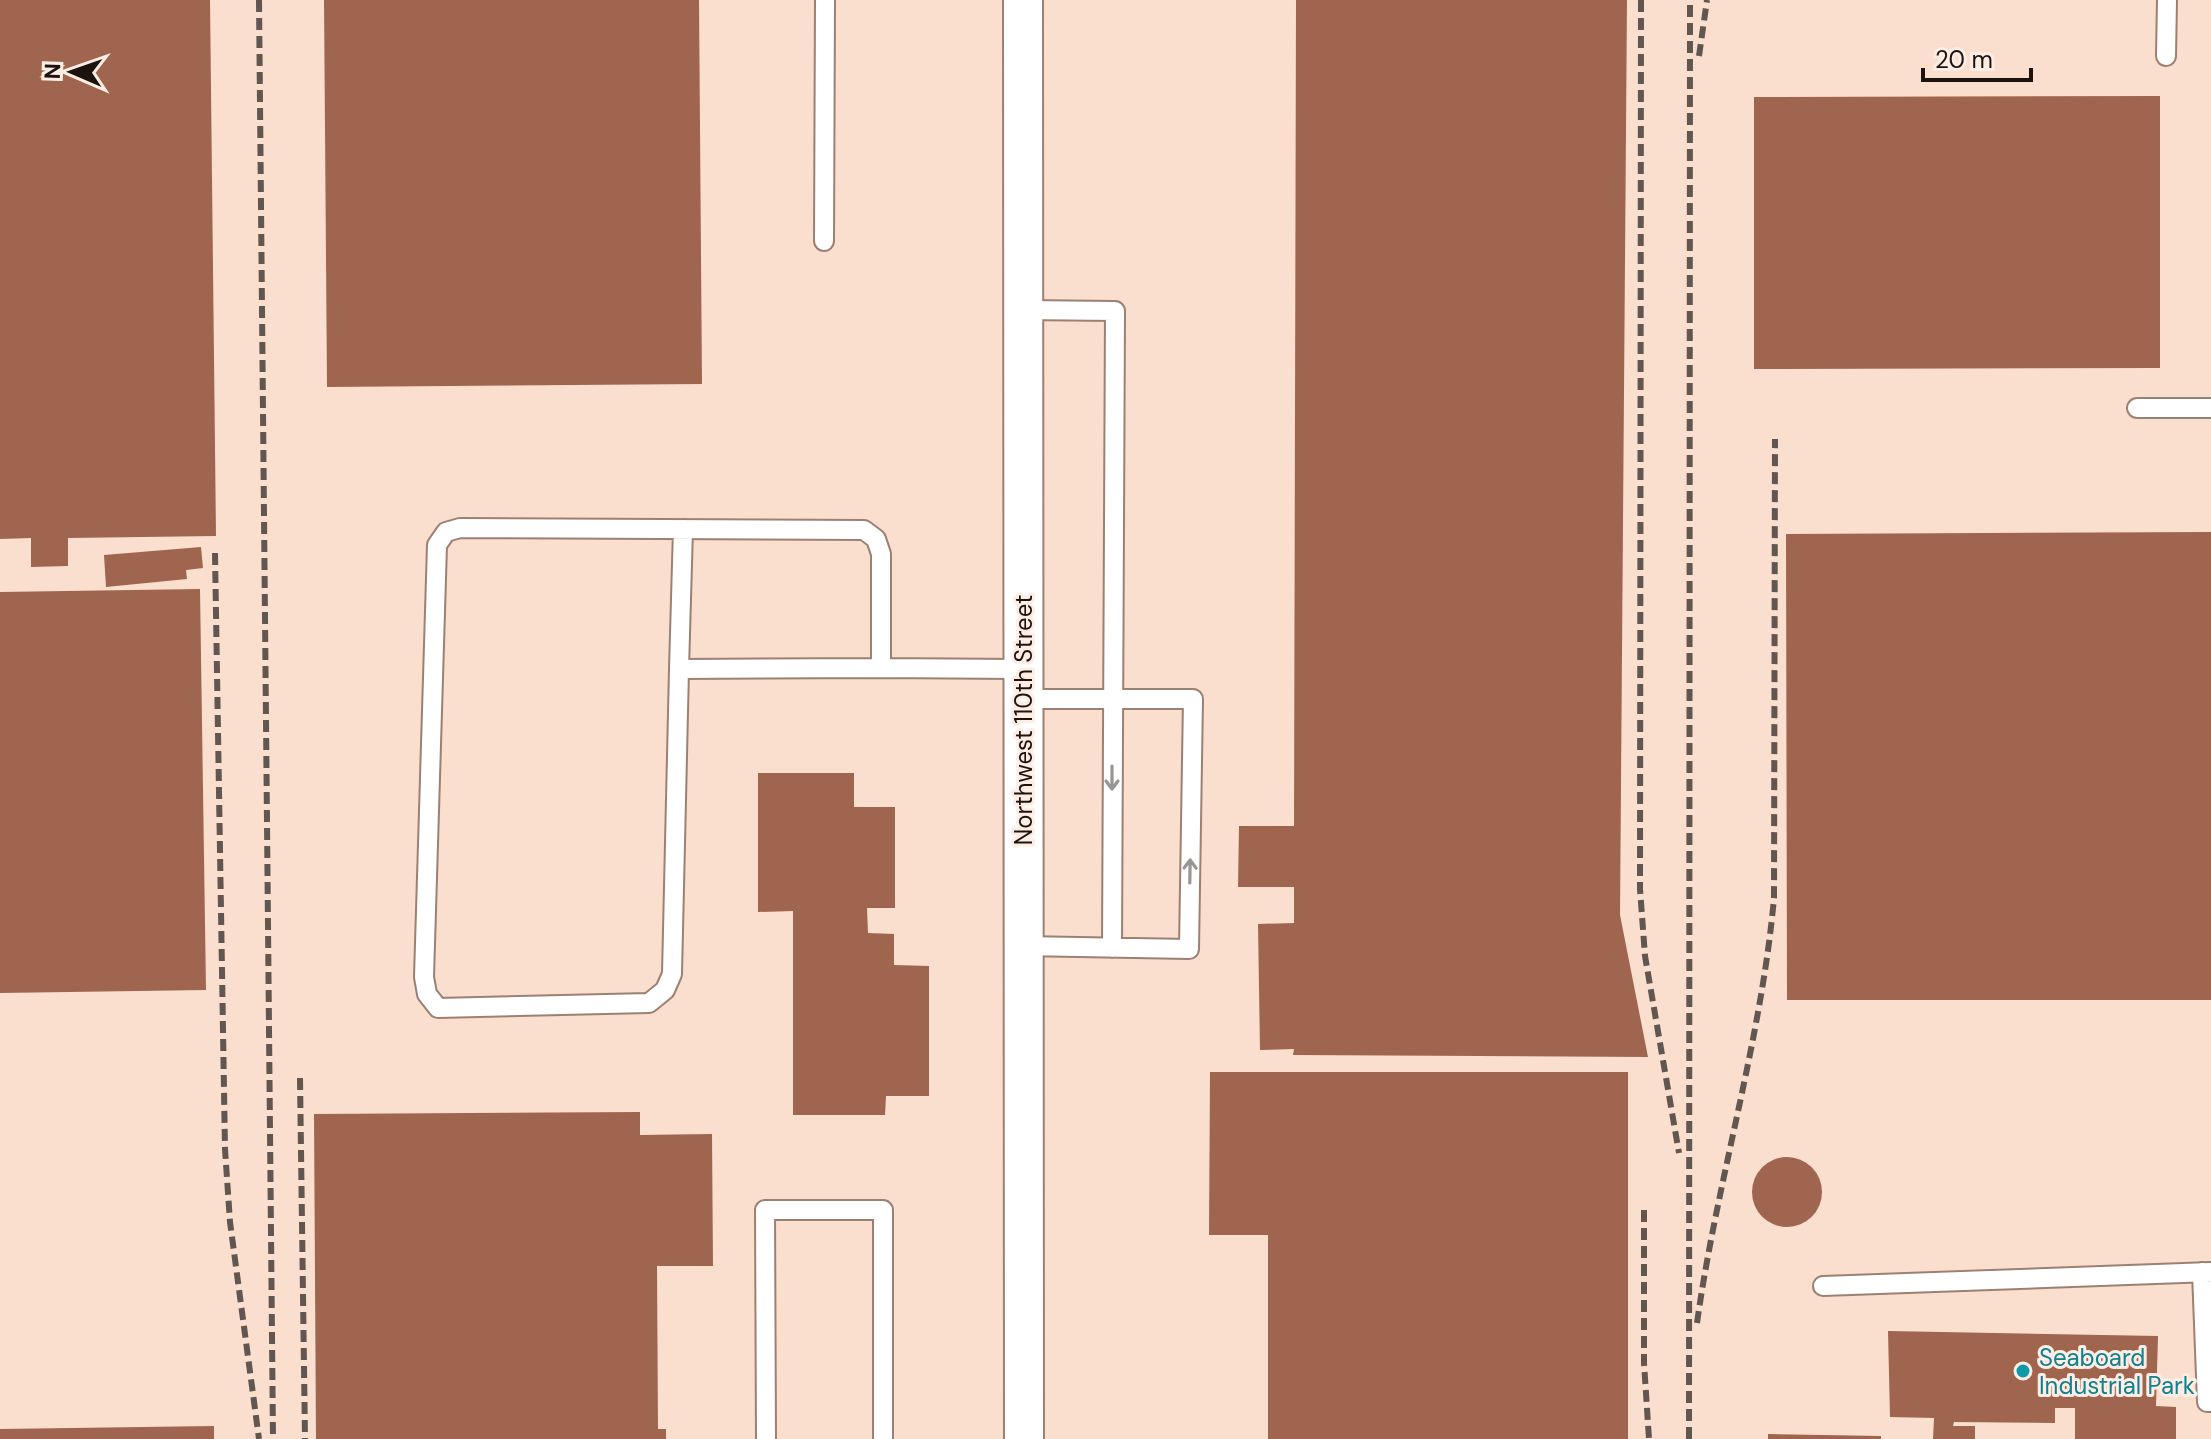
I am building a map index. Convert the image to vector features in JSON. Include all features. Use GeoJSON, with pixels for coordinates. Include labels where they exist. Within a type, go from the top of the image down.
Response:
{"type":"FeatureCollection","features":[{"type":"Feature","properties":{"kind":"street","name":"Northwest 110th Street"},"geometry":{"type":"LineString","coordinates":[[1023,0],[1024,1439]]}},
{"type":"Feature","properties":{"kind":"lane"},"geometry":{"type":"LineString","coordinates":[[824,241],[825,0]]}},
{"type":"Feature","properties":{"kind":"lane"},"geometry":{"type":"LineString","coordinates":[[2166,56],[2167,0]]}},
{"type":"Feature","properties":{"kind":"lane"},"geometry":{"type":"LineString","coordinates":[[1023,310],[1115,311],[1112,948]]}},
{"type":"Feature","properties":{"kind":"lane"},"geometry":{"type":"LineString","coordinates":[[2137,408],[2211,408]]}},
{"type":"Feature","properties":{"kind":"lane"},"geometry":{"type":"LineString","coordinates":[[683,529],[672,974],[665,990],[649,1003],[438,1008],[427,994],[424,977],[437,545],[446,532],[460,528],[683,529],[864,530],[876,539],[881,554],[881,668]]}},
{"type":"Feature","properties":{"kind":"lane"},"geometry":{"type":"LineString","coordinates":[[679,669],[881,668],[1023,684],[1112,700],[1193,699],[1189,949],[1023,946]]}},
{"type":"Feature","properties":{"kind":"lane"},"geometry":{"type":"LineString","coordinates":[[766,1439],[765,1210],[883,1210],[883,1439]]}},
{"type":"Feature","properties":{"kind":"lane"},"geometry":{"type":"LineString","coordinates":[[1823,1286],[2206,1272],[2207,1402],[2211,1402]]}},
{"type":"Feature","properties":{"kind":"shaded area"},"geometry":{"type":"Polygon","coordinates":[[[0,0],[2211,0],[2211,1439],[0,1439],[0,0]]]}},
{"type":"Feature","properties":{"kind":"building"},"geometry":{"type":"Polygon","coordinates":[[[0,0],[210,0],[216,536],[68,538],[68,566],[31,567],[31,538],[0,539],[0,0]]]}},
{"type":"Feature","properties":{"kind":"building"},"geometry":{"type":"Polygon","coordinates":[[[324,0],[699,0],[702,384],[327,387],[324,0]]]}},
{"type":"Feature","properties":{"kind":"building"},"geometry":{"type":"Polygon","coordinates":[[[1296,0],[1627,0],[1620,915],[1648,1057],[1293,1055],[1294,1049],[1260,1050],[1258,924],[1294,923],[1294,887],[1238,887],[1239,826],[1294,826],[1296,0]]]}},
{"type":"Feature","properties":{"kind":"building"},"geometry":{"type":"Polygon","coordinates":[[[2160,96],[2160,368],[1754,369],[1754,97],[2160,96]]]}},
{"type":"Feature","properties":{"kind":"building"},"geometry":{"type":"Polygon","coordinates":[[[2211,532],[2211,1000],[1787,1000],[1786,534],[2211,532]]]}},
{"type":"Feature","properties":{"kind":"building"},"geometry":{"type":"Polygon","coordinates":[[[201,547],[203,568],[186,570],[187,579],[106,587],[104,555],[201,547]]]}},
{"type":"Feature","properties":{"kind":"building"},"geometry":{"type":"Polygon","coordinates":[[[200,589],[206,990],[0,993],[0,592],[200,589]]]}},
{"type":"Feature","properties":{"kind":"building"},"geometry":{"type":"Polygon","coordinates":[[[758,773],[854,773],[854,807],[895,807],[895,908],[867,908],[868,933],[894,934],[894,965],[929,966],[929,1096],[886,1096],[885,1115],[793,1115],[793,911],[758,912],[758,773]]]}},
{"type":"Feature","properties":{"kind":"building"},"geometry":{"type":"Polygon","coordinates":[[[1210,1072],[1628,1072],[1628,1439],[1268,1439],[1268,1235],[1209,1235],[1210,1072]]]}},
{"type":"Feature","properties":{"kind":"building"},"geometry":{"type":"Polygon","coordinates":[[[640,1112],[640,1135],[712,1134],[713,1266],[657,1266],[658,1429],[666,1429],[666,1439],[316,1439],[314,1114],[640,1112]]]}},
{"type":"Feature","properties":{"kind":"building"},"geometry":{"type":"Polygon","coordinates":[[[1787,1157],[1812,1167],[1822,1192],[1812,1217],[1787,1227],[1762,1217],[1752,1192],[1762,1167],[1787,1157]]]}},
{"type":"Feature","properties":{"kind":"building","name":"Seaboard Industrial Park"},"geometry":{"type":"Polygon","coordinates":[[[1888,1331],[2158,1336],[2156,1406],[2176,1407],[2176,1439],[2075,1439],[2075,1408],[2055,1408],[2055,1423],[1954,1422],[1953,1426],[1975,1426],[1975,1439],[1933,1439],[1934,1418],[1890,1417],[1888,1331]]]}},
{"type":"Feature","properties":{"kind":"building"},"geometry":{"type":"Polygon","coordinates":[[[214,1426],[214,1439],[0,1439],[0,1429],[214,1426]]]}},
{"type":"Feature","properties":{"kind":"building"},"geometry":{"type":"Polygon","coordinates":[[[1768,1434],[1881,1436],[1881,1439],[1768,1439],[1768,1434]]]}},
{"type":"Feature","properties":{"kind":"railway"},"geometry":{"type":"LineString","coordinates":[[259,0],[273,1439]]}},
{"type":"Feature","properties":{"kind":"railway"},"geometry":{"type":"LineString","coordinates":[[1641,0],[1640,889],[1645,956],[1679,1153]]}},
{"type":"Feature","properties":{"kind":"railway"},"geometry":{"type":"LineString","coordinates":[[1689,1439],[1690,0]]}},
{"type":"Feature","properties":{"kind":"railway"},"geometry":{"type":"LineString","coordinates":[[1699,56],[1707,0]]}},
{"type":"Feature","properties":{"kind":"railway"},"geometry":{"type":"LineString","coordinates":[[1697,1323],[1759,1005],[1774,898],[1775,439]]}},
{"type":"Feature","properties":{"kind":"railway"},"geometry":{"type":"LineString","coordinates":[[215,553],[225,1149],[230,1222],[259,1439]]}},
{"type":"Feature","properties":{"kind":"railway"},"geometry":{"type":"LineString","coordinates":[[300,1078],[305,1439]]}},
{"type":"Feature","properties":{"kind":"railway"},"geometry":{"type":"LineString","coordinates":[[1644,1210],[1644,1363],[1649,1439]]}},
{"type":"Feature","properties":{"kind":"place","name":"Seaboard Industrial Park"},"geometry":{"type":"Point","coordinates":[2023,1371]}}]}
